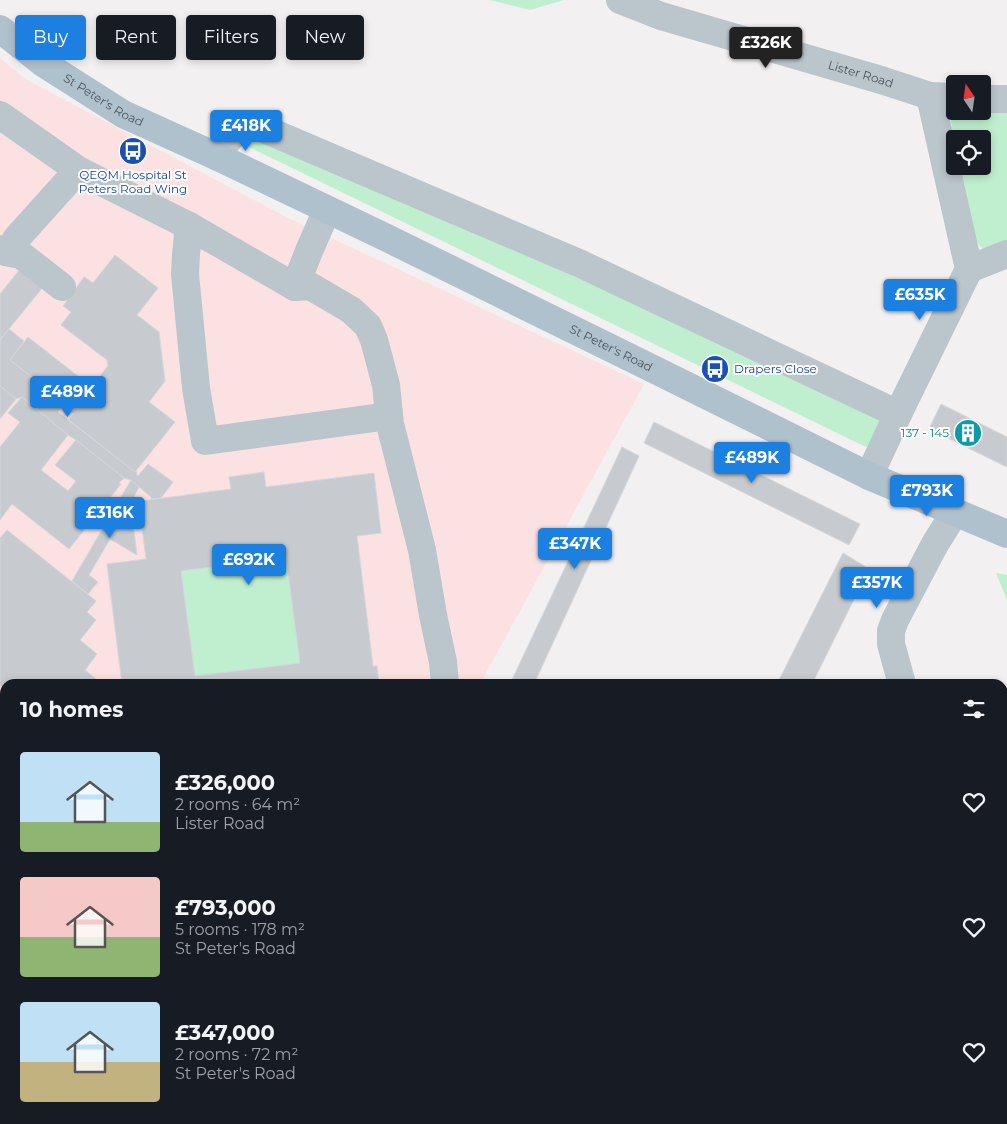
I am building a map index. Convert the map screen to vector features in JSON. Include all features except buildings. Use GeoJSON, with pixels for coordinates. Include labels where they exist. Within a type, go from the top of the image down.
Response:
{"type":"FeatureCollection","features":[{"type":"Feature","properties":{"kind":"main road","name":"St Peter's Road"},"geometry":{"type":"LineString","coordinates":[[0,29],[44,63],[123,114],[218,157],[637,360],[869,476],[1007,534]]}},
{"type":"Feature","properties":{"kind":"street","name":"Lister Road"},"geometry":{"type":"LineString","coordinates":[[620,0],[661,16],[942,96],[969,269]]}},
{"type":"Feature","properties":{"kind":"street"},"geometry":{"type":"LineString","coordinates":[[991,99],[1007,100]]}},
{"type":"Feature","properties":{"kind":"street"},"geometry":{"type":"LineString","coordinates":[[0,115],[78,170],[189,226],[296,287],[310,286],[351,310],[368,326],[374,340],[373,363],[386,385],[390,424],[422,550],[445,679]]}},
{"type":"Feature","properties":{"kind":"street"},"geometry":{"type":"LineString","coordinates":[[218,157],[226,141],[233,135],[248,126],[257,126],[581,264],[898,414]]}},
{"type":"Feature","properties":{"kind":"street"},"geometry":{"type":"LineString","coordinates":[[62,288],[21,255],[4,252],[8,244],[78,170]]}},
{"type":"Feature","properties":{"kind":"street"},"geometry":{"type":"LineString","coordinates":[[296,287],[326,210]]}},
{"type":"Feature","properties":{"kind":"street"},"geometry":{"type":"LineString","coordinates":[[189,226],[185,274],[196,388],[205,440],[389,416]]}},
{"type":"Feature","properties":{"kind":"street"},"geometry":{"type":"LineString","coordinates":[[869,476],[969,269],[1007,254]]}},
{"type":"Feature","properties":{"kind":"street"},"geometry":{"type":"LineString","coordinates":[[901,679],[891,644],[891,632],[895,620],[935,544],[955,512]]}},
{"type":"Feature","properties":{"kind":"shaded area"},"geometry":{"type":"Polygon","coordinates":[[[0,58],[27,80],[284,216],[644,384],[483,679],[0,679],[0,58]]]}},
{"type":"Feature","properties":{"kind":"green space"},"geometry":{"type":"Polygon","coordinates":[[[490,0],[564,0],[530,10],[490,0]]]}},
{"type":"Feature","properties":{"kind":"green space"},"geometry":{"type":"Polygon","coordinates":[[[991,113],[1007,113],[1007,241],[989,249],[982,248],[976,239],[972,240],[957,175],[991,175],[991,130],[946,130],[946,128],[952,126],[950,120],[991,120],[991,113]]]}},
{"type":"Feature","properties":{"kind":"green space"},"geometry":{"type":"Polygon","coordinates":[[[246,139],[269,140],[781,369],[876,415],[880,421],[877,438],[866,447],[249,147],[245,143],[246,139]]]}},
{"type":"Feature","properties":{"kind":"green space"},"geometry":{"type":"Polygon","coordinates":[[[286,557],[300,663],[195,676],[181,571],[286,557]]]}},
{"type":"Feature","properties":{"kind":"green space"},"geometry":{"type":"Polygon","coordinates":[[[996,573],[1007,575],[1007,600],[996,573]]]}},
{"type":"Feature","properties":{"kind":"place","name":"QEQM Hospital St Peters Road Wing"},"geometry":{"type":"Point","coordinates":[133,151]}},
{"type":"Feature","properties":{"kind":"place","name":"Drapers Close"},"geometry":{"type":"Point","coordinates":[715,369]}},
{"type":"Feature","properties":{"kind":"place","name":"137 - 145"},"geometry":{"type":"Point","coordinates":[968,433]}}]}
